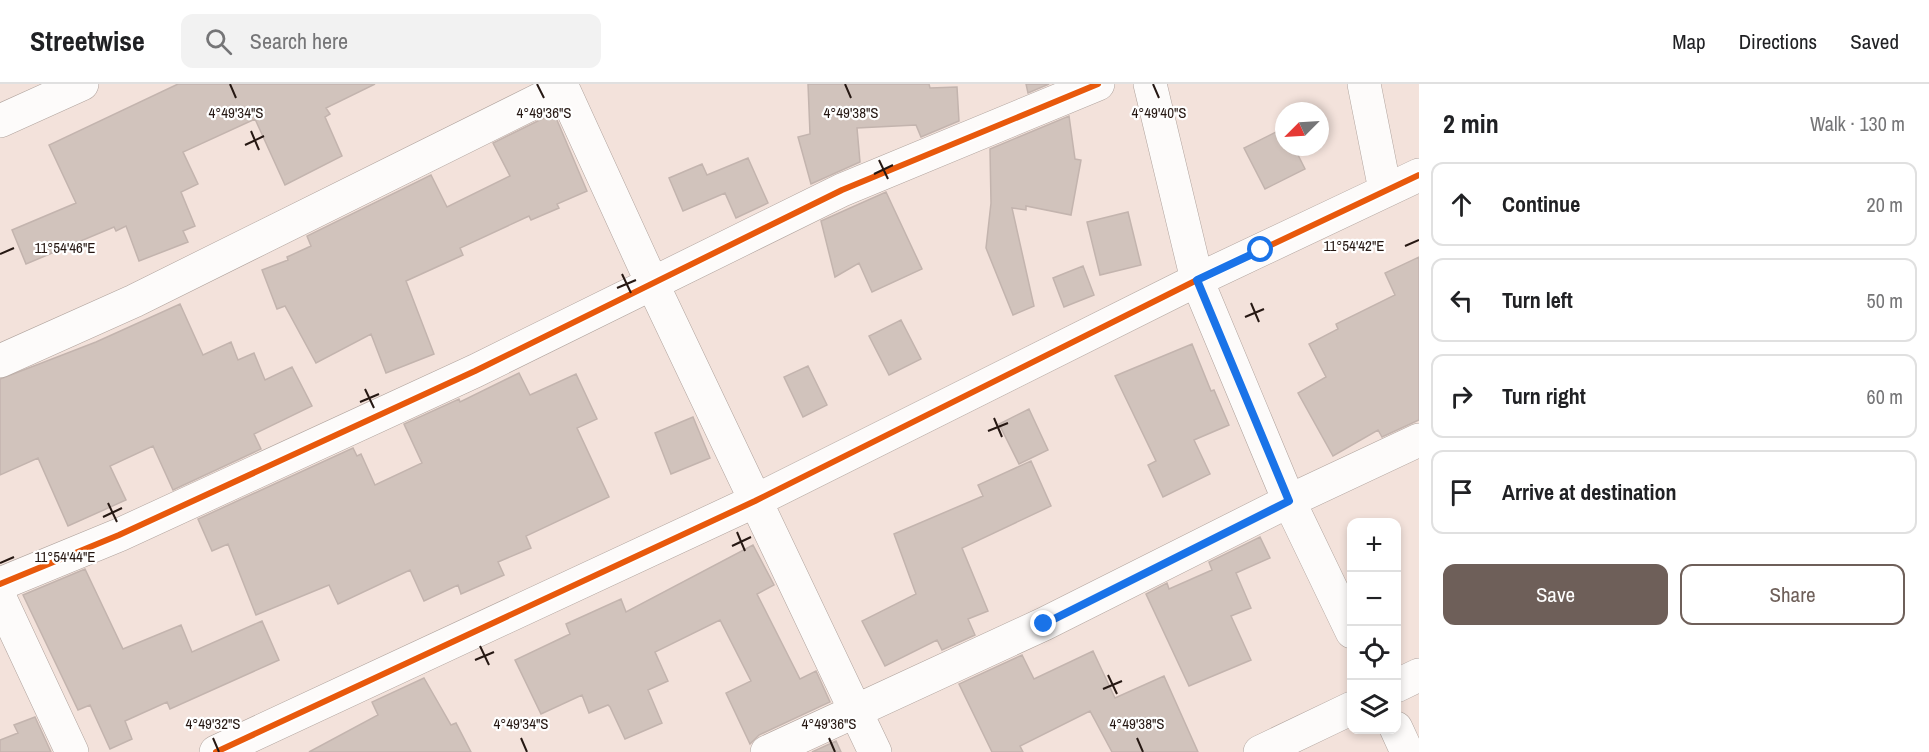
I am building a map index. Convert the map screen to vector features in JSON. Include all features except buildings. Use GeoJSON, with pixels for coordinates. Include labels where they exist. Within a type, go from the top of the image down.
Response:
{"type":"FeatureCollection","features":[{"type":"Feature","properties":{"kind":"street"},"geometry":{"type":"LineString","coordinates":[[0,122],[82,84]]}},
{"type":"Feature","properties":{"kind":"street"},"geometry":{"type":"LineString","coordinates":[[0,584],[119,535],[475,371],[842,190],[1098,84]]}},
{"type":"Feature","properties":{"kind":"street"},"geometry":{"type":"LineString","coordinates":[[1150,84],[1197,280],[1289,501],[1349,626]]}},
{"type":"Feature","properties":{"kind":"street"},"geometry":{"type":"LineString","coordinates":[[1364,84],[1385,190]]}},
{"type":"Feature","properties":{"kind":"street"},"geometry":{"type":"LineString","coordinates":[[0,361],[134,301],[562,86],[652,284],[875,752]]}},
{"type":"Feature","properties":{"kind":"street"},"geometry":{"type":"LineString","coordinates":[[216,752],[755,501],[1197,280],[1419,175]]}},
{"type":"Feature","properties":{"kind":"street"},"geometry":{"type":"LineString","coordinates":[[766,752],[1044,624],[1289,501],[1419,440]]}},
{"type":"Feature","properties":{"kind":"street"},"geometry":{"type":"LineString","coordinates":[[0,598],[72,752]]}},
{"type":"Feature","properties":{"kind":"street"},"geometry":{"type":"LineString","coordinates":[[1401,684],[1419,675]]}},
{"type":"Feature","properties":{"kind":"street"},"geometry":{"type":"LineString","coordinates":[[1260,752],[1347,710]]}},
{"type":"Feature","properties":{"kind":"street"},"geometry":{"type":"LineString","coordinates":[[1399,734],[1407,752]]}},
{"type":"Feature","properties":{"kind":"cycle path"},"geometry":{"type":"LineString","coordinates":[[0,584],[119,535],[475,371],[842,190],[1098,84]]}},
{"type":"Feature","properties":{"kind":"cycle path"},"geometry":{"type":"LineString","coordinates":[[216,752],[755,501],[1197,280],[1419,175]]}},
{"type":"Feature","properties":{"kind":"route"},"geometry":{"type":"LineString","coordinates":[[1044,624],[1289,501],[1197,280],[1261,250]]}}]}
